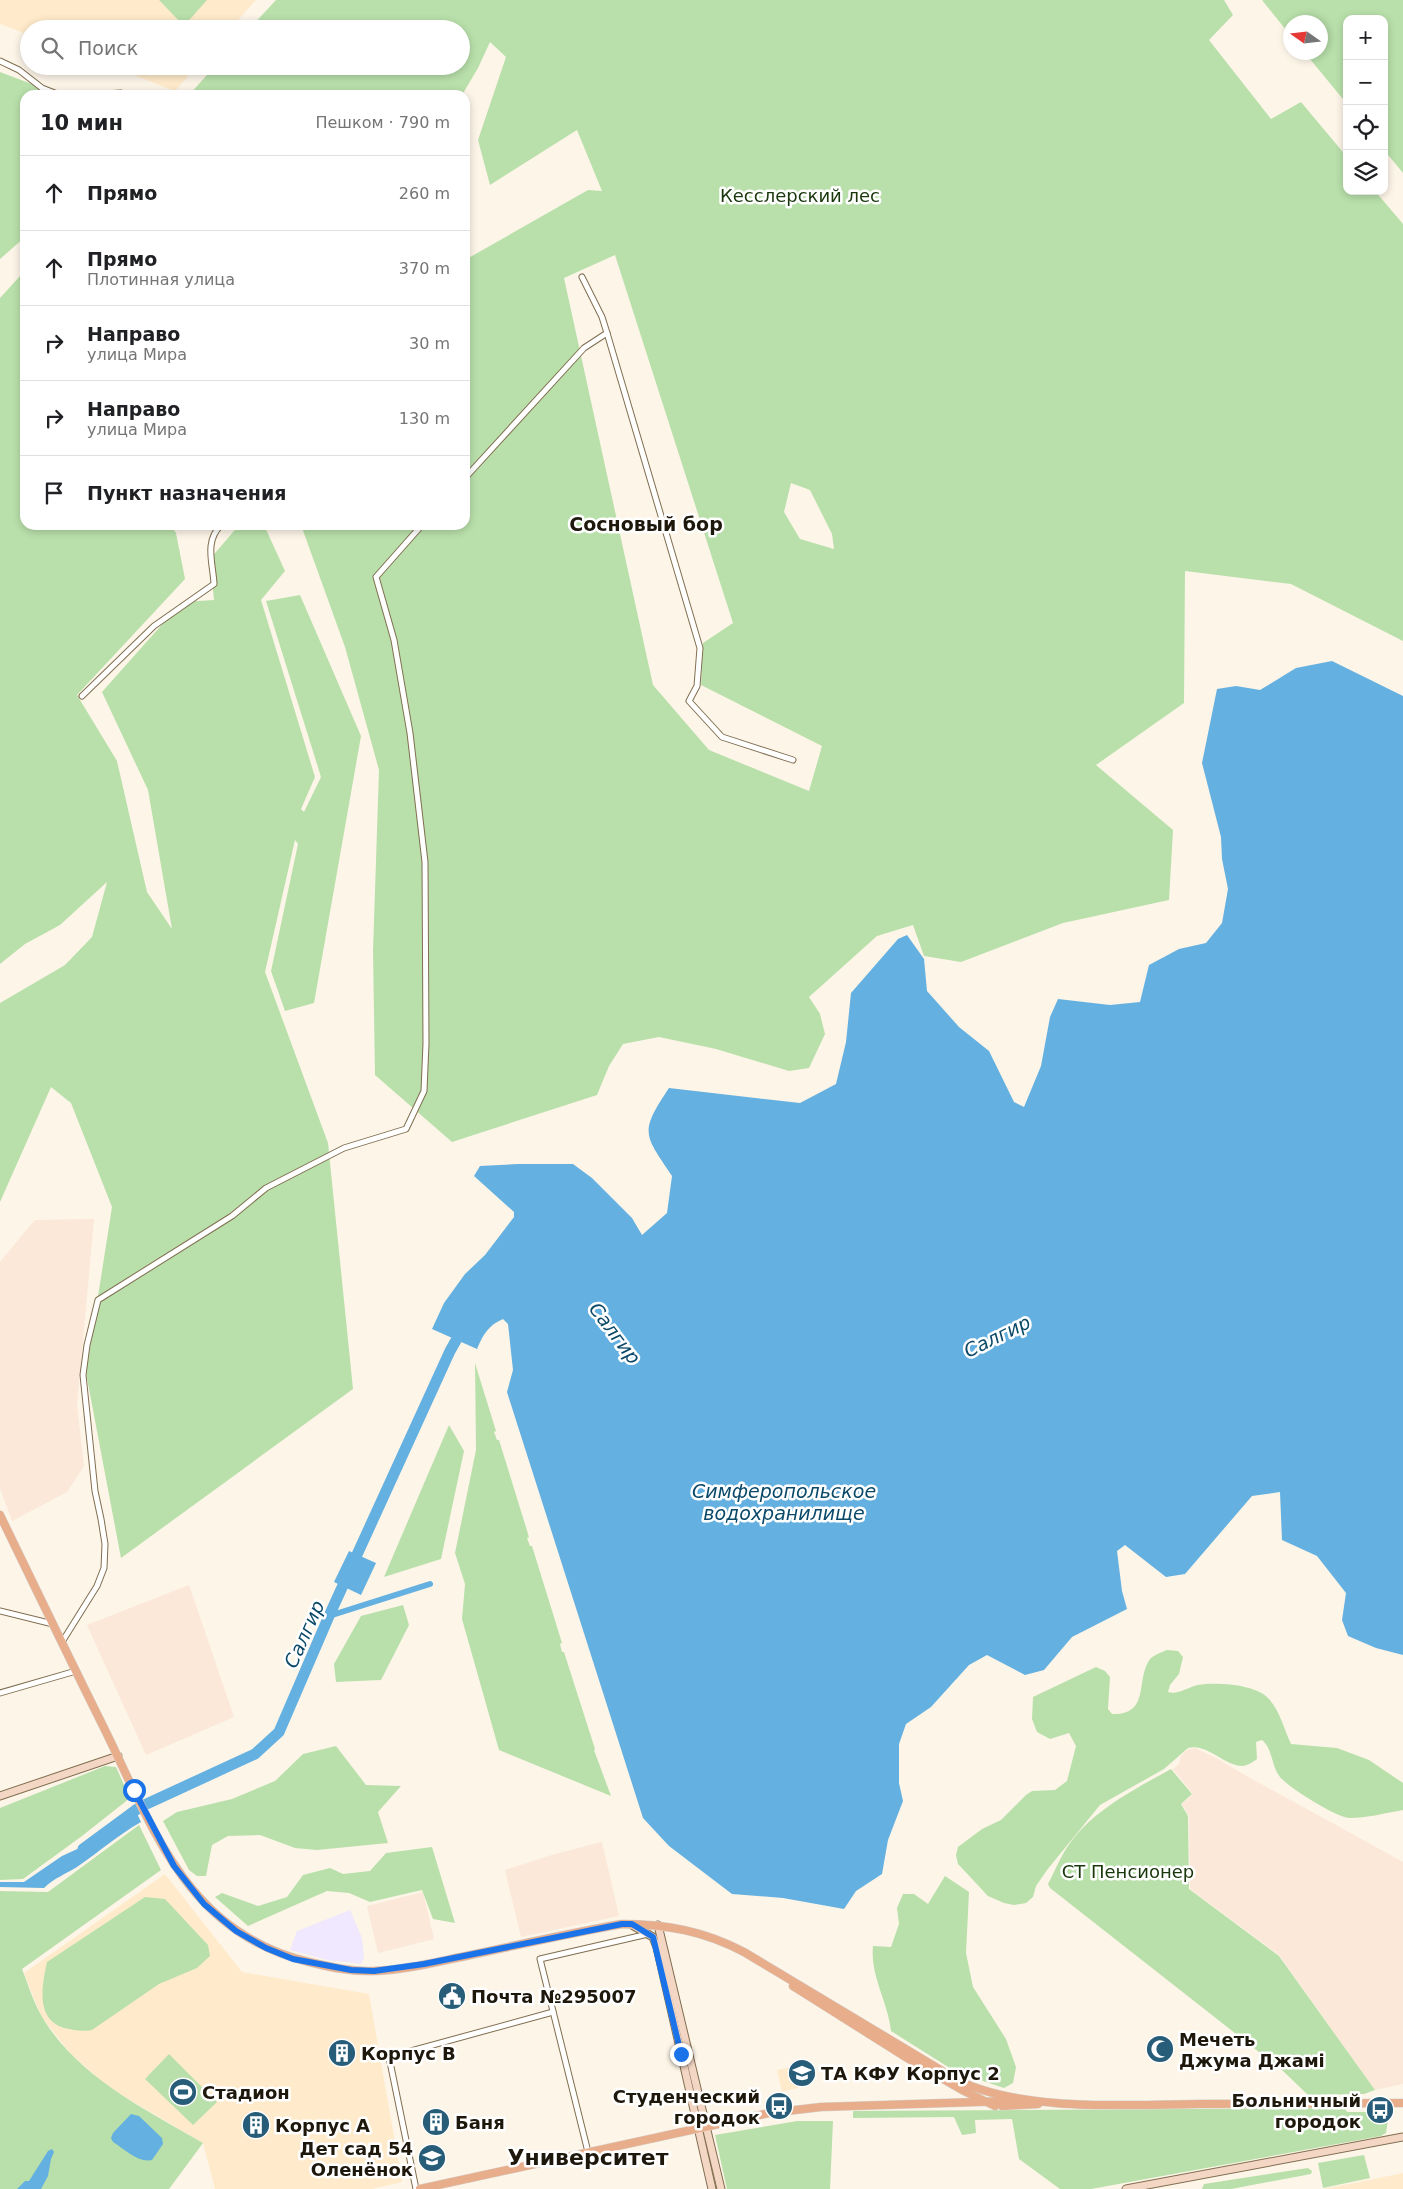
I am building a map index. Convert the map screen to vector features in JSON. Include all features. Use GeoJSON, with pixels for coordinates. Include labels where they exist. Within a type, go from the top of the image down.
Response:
{"type":"FeatureCollection","features":[{"type":"Feature","properties":{"kind":"main road"},"geometry":{"type":"LineString","coordinates":[[0,1515],[150,1823],[174,1866],[204,1904],[236,1931],[266,1948],[293,1959],[351,1970],[381,1970],[424,1964],[578,1932],[632,1924],[658,1925],[700,1933],[744,1952],[963,2083],[996,2094],[1032,2100]]}},
{"type":"Feature","properties":{"kind":"main road"},"geometry":{"type":"LineString","coordinates":[[0,1796],[118,1756]]}},
{"type":"Feature","properties":{"kind":"main road"},"geometry":{"type":"LineString","coordinates":[[632,1924],[653,1937],[657,1947],[702,2127],[721,2189]]}},
{"type":"Feature","properties":{"kind":"main road"},"geometry":{"type":"LineString","coordinates":[[658,1925],[717,1944],[751,1962],[904,2056],[995,2106]]}},
{"type":"Feature","properties":{"kind":"main road"},"geometry":{"type":"LineString","coordinates":[[658,1925],[702,2127],[712,2189]]}},
{"type":"Feature","properties":{"kind":"main road"},"geometry":{"type":"LineString","coordinates":[[418,2189],[748,2116],[790,2110],[984,2101],[1032,2100],[1085,2103]]}},
{"type":"Feature","properties":{"kind":"main road"},"geometry":{"type":"LineString","coordinates":[[903,2105],[1403,2103]]}},
{"type":"Feature","properties":{"kind":"main road"},"geometry":{"type":"LineString","coordinates":[[1126,2189],[1403,2137]]}},
{"type":"Feature","properties":{"kind":"street"},"geometry":{"type":"LineString","coordinates":[[0,61],[20,71]]}},
{"type":"Feature","properties":{"kind":"street"},"geometry":{"type":"LineString","coordinates":[[25,75],[47,90]]}},
{"type":"Feature","properties":{"kind":"street"},"geometry":{"type":"LineString","coordinates":[[582,277],[607,333],[700,648],[697,686],[689,700],[722,737],[793,760]]}},
{"type":"Feature","properties":{"kind":"street"},"geometry":{"type":"LineString","coordinates":[[470,473],[584,348],[607,333]]}},
{"type":"Feature","properties":{"kind":"street"},"geometry":{"type":"LineString","coordinates":[[82,696],[154,626],[214,584],[210,542],[216,530]]}},
{"type":"Feature","properties":{"kind":"street"},"geometry":{"type":"LineString","coordinates":[[62,1642],[103,1576],[104,1568],[104,1544],[95,1491],[83,1375],[86,1345],[98,1300],[232,1216],[266,1188],[344,1148],[406,1129],[424,1091],[426,1043],[425,862],[410,733],[399,668],[394,640],[376,577],[418,530]]}},
{"type":"Feature","properties":{"kind":"street"},"geometry":{"type":"LineString","coordinates":[[0,1611],[53,1624]]}},
{"type":"Feature","properties":{"kind":"street"},"geometry":{"type":"LineString","coordinates":[[0,1693],[76,1671]]}},
{"type":"Feature","properties":{"kind":"street"},"geometry":{"type":"LineString","coordinates":[[588,2152],[540,1959],[648,1934]]}},
{"type":"Feature","properties":{"kind":"street"},"geometry":{"type":"LineString","coordinates":[[418,2189],[389,2057],[553,2012]]}},
{"type":"Feature","properties":{"kind":"shaded area"},"geometry":{"type":"Polygon","coordinates":[[[0,0],[256,0],[238,20],[20,20],[20,32],[0,24],[0,0]]]}},
{"type":"Feature","properties":{"kind":"shaded area"},"geometry":{"type":"Polygon","coordinates":[[[134,75],[189,75],[176,90],[134,75]]]}},
{"type":"Feature","properties":{"kind":"shaded area"},"geometry":{"type":"Polygon","coordinates":[[[94,1219],[77,1406],[84,1466],[67,1492],[12,1521],[0,1488],[0,1262],[35,1220],[94,1219]]]}},
{"type":"Feature","properties":{"kind":"shaded area"},"geometry":{"type":"Polygon","coordinates":[[[189,1585],[234,1717],[146,1755],[87,1625],[189,1585]]]}},
{"type":"Feature","properties":{"kind":"shaded area"},"geometry":{"type":"Polygon","coordinates":[[[1195,1748],[1403,1862],[1403,2084],[1375,2090],[1279,1955],[1190,1889],[1189,1816],[1182,1804],[1193,1794],[1173,1769],[1179,1764],[1181,1756],[1187,1750],[1195,1748]]]}},
{"type":"Feature","properties":{"kind":"shaded area"},"geometry":{"type":"Polygon","coordinates":[[[602,1842],[619,1916],[521,1937],[505,1870],[555,1854],[602,1842]]]}},
{"type":"Feature","properties":{"kind":"shaded area"},"geometry":{"type":"Polygon","coordinates":[[[165,1874],[242,1972],[369,1994],[402,2182],[372,2189],[215,2189],[203,2143],[108,2087],[70,2053],[41,2016],[24,1973],[165,1874]]]}},
{"type":"Feature","properties":{"kind":"shaded area"},"geometry":{"type":"Polygon","coordinates":[[[423,1892],[434,1939],[378,1953],[367,1906],[423,1892]]]}},
{"type":"Feature","properties":{"kind":"shaded area"},"geometry":{"type":"Polygon","coordinates":[[[350,1910],[362,1938],[364,1957],[361,1964],[327,1960],[290,1950],[297,1931],[350,1910]]]}},
{"type":"Feature","properties":{"kind":"shaded area"},"geometry":{"type":"Polygon","coordinates":[[[811,2063],[815,2079],[797,2083],[798,2088],[782,2092],[777,2070],[811,2063]]]}},
{"type":"Feature","properties":{"kind":"shaded area"},"geometry":{"type":"Polygon","coordinates":[[[1403,2173],[1403,2189],[1323,2189],[1374,2179],[1403,2173]]]}},
{"type":"Feature","properties":{"kind":"green space"},"geometry":{"type":"Polygon","coordinates":[[[159,0],[207,0],[189,20],[178,20],[159,0]]]}},
{"type":"Feature","properties":{"kind":"green space","name":"Кесслерский лес"},"geometry":{"type":"Polygon","coordinates":[[[276,0],[1224,0],[1233,15],[1209,40],[1271,119],[1301,102],[1343,152],[1343,195],[1378,195],[1403,224],[1403,641],[1291,584],[1185,571],[1184,703],[1096,765],[1173,830],[1169,900],[1063,923],[961,962],[924,956],[913,925],[877,936],[809,997],[820,1014],[825,1034],[809,1068],[789,1071],[716,1049],[659,1037],[623,1044],[609,1066],[597,1095],[452,1142],[375,1075],[373,951],[379,770],[345,647],[303,530],[470,530],[470,257],[588,190],[602,191],[577,130],[490,185],[478,140],[506,57],[490,42],[465,90],[193,90],[207,75],[470,75],[470,20],[257,20],[276,0]],[[615,255],[564,278],[653,685],[709,750],[809,791],[822,746],[701,685],[703,643],[733,623],[615,255]],[[791,483],[784,512],[800,539],[834,549],[832,534],[810,490],[791,483]]]}},
{"type":"Feature","properties":{"kind":"green space"},"geometry":{"type":"Polygon","coordinates":[[[1262,0],[1403,0],[1403,173],[1388,155],[1388,15],[1343,15],[1343,99],[1311,60],[1328,60],[1328,15],[1283,15],[1283,26],[1262,0]]]}},
{"type":"Feature","properties":{"kind":"green space"},"geometry":{"type":"Polygon","coordinates":[[[0,72],[48,90],[20,90],[20,241],[0,259],[0,72]]]}},
{"type":"Feature","properties":{"kind":"green space"},"geometry":{"type":"Polygon","coordinates":[[[20,276],[20,530],[174,530],[176,533],[185,579],[77,695],[117,761],[147,892],[172,929],[148,790],[102,692],[182,602],[214,600],[210,559],[235,530],[266,530],[285,571],[261,600],[315,777],[301,809],[304,812],[321,777],[266,601],[300,595],[361,736],[314,1003],[285,1011],[271,971],[298,844],[295,840],[265,972],[328,1143],[353,1389],[121,1558],[86,1373],[112,1207],[71,1103],[51,1087],[0,1202],[0,1003],[65,965],[92,937],[107,882],[60,925],[25,944],[0,964],[0,298],[20,276]]]}},
{"type":"Feature","properties":{"kind":"green space"},"geometry":{"type":"Polygon","coordinates":[[[475,1363],[496,1431],[494,1432],[497,1440],[499,1440],[529,1537],[527,1538],[530,1546],[532,1546],[562,1643],[560,1644],[562,1652],[564,1652],[594,1750],[611,1796],[499,1750],[462,1619],[465,1584],[455,1553],[476,1450],[475,1363]]]}},
{"type":"Feature","properties":{"kind":"green space"},"geometry":{"type":"Polygon","coordinates":[[[449,1425],[464,1451],[441,1559],[384,1577],[449,1425]]]}},
{"type":"Feature","properties":{"kind":"green space"},"geometry":{"type":"Polygon","coordinates":[[[403,1605],[409,1625],[381,1680],[336,1682],[334,1664],[361,1616],[403,1605]]]}},
{"type":"Feature","properties":{"kind":"green space"},"geometry":{"type":"Polygon","coordinates":[[[1167,1650],[1178,1651],[1183,1657],[1179,1674],[1170,1685],[1168,1692],[1179,1692],[1198,1685],[1215,1684],[1246,1687],[1263,1694],[1276,1709],[1291,1744],[1337,1748],[1369,1760],[1403,1783],[1403,1810],[1356,1818],[1349,1818],[1334,1813],[1302,1795],[1280,1777],[1268,1748],[1262,1740],[1256,1742],[1257,1759],[1244,1766],[1235,1765],[1202,1749],[1188,1748],[1164,1769],[1100,1805],[1047,1870],[1036,1886],[1033,1897],[1026,1903],[1014,1905],[988,1896],[958,1864],[956,1855],[958,1847],[982,1829],[1001,1820],[1032,1791],[1055,1790],[1067,1781],[1076,1746],[1069,1733],[1050,1739],[1037,1732],[1032,1719],[1033,1697],[1096,1667],[1105,1671],[1110,1677],[1108,1709],[1112,1714],[1124,1713],[1132,1709],[1137,1703],[1143,1677],[1150,1659],[1167,1650]]]}},
{"type":"Feature","properties":{"kind":"green space"},"geometry":{"type":"Polygon","coordinates":[[[336,1746],[366,1785],[401,1786],[378,1812],[388,1843],[317,1850],[295,1848],[260,1835],[228,1836],[212,1845],[206,1876],[197,1876],[189,1870],[163,1821],[177,1812],[232,1799],[275,1781],[303,1754],[336,1746]]]}},
{"type":"Feature","properties":{"kind":"green space"},"geometry":{"type":"Polygon","coordinates":[[[105,1766],[116,1767],[130,1798],[23,1879],[0,1880],[0,1808],[105,1766]]]}},
{"type":"Feature","properties":{"kind":"green space","name":"СТ Пенсионер"},"geometry":{"type":"Polygon","coordinates":[[[1171,1769],[1192,1794],[1181,1804],[1188,1816],[1189,1889],[1279,1956],[1375,2090],[1364,2094],[1308,2095],[1282,2070],[1050,1888],[1048,1884],[1070,1843],[1091,1820],[1116,1801],[1171,1769]]]}},
{"type":"Feature","properties":{"kind":"green space"},"geometry":{"type":"Polygon","coordinates":[[[139,1825],[161,1870],[22,1969],[41,2015],[56,2037],[73,2056],[92,2073],[135,2104],[203,2143],[169,2189],[0,2189],[0,1891],[48,1892],[139,1825]]]}},
{"type":"Feature","properties":{"kind":"green space"},"geometry":{"type":"Polygon","coordinates":[[[432,1847],[455,1923],[433,1919],[422,1890],[370,1902],[349,1893],[327,1891],[248,1926],[215,1897],[222,1893],[258,1906],[287,1897],[303,1875],[330,1868],[343,1874],[370,1871],[386,1853],[432,1847]]]}},
{"type":"Feature","properties":{"kind":"green space"},"geometry":{"type":"Polygon","coordinates":[[[945,1876],[969,1892],[966,1953],[973,1987],[1006,2039],[1016,2067],[1013,2083],[1004,2088],[956,2072],[891,2031],[874,1968],[873,1946],[891,1947],[899,1924],[897,1908],[903,1894],[914,1894],[928,1904],[945,1876]]]}},
{"type":"Feature","properties":{"kind":"green space"},"geometry":{"type":"Polygon","coordinates":[[[145,1897],[165,1899],[208,1945],[210,1956],[197,1968],[159,1984],[92,2030],[75,2030],[55,2024],[48,2017],[43,2000],[43,1981],[47,1962],[145,1897]]]}},
{"type":"Feature","properties":{"kind":"green space","name":"Стадион"},"geometry":{"type":"Polygon","coordinates":[[[169,2054],[217,2102],[193,2125],[145,2079],[169,2054]]]}},
{"type":"Feature","properties":{"kind":"green space"},"geometry":{"type":"Polygon","coordinates":[[[1345,2108],[1347,2112],[1384,2112],[1388,2120],[1386,2133],[1381,2136],[1091,2189],[1060,2189],[1019,2159],[1012,2119],[975,2120],[976,2133],[962,2135],[954,2117],[853,2118],[853,2111],[1345,2108]]]}},
{"type":"Feature","properties":{"kind":"green space"},"geometry":{"type":"Polygon","coordinates":[[[797,2121],[833,2121],[830,2189],[727,2189],[715,2135],[797,2121]]]}},
{"type":"Feature","properties":{"kind":"green space"},"geometry":{"type":"Polygon","coordinates":[[[1364,2155],[1370,2178],[1323,2188],[1318,2163],[1364,2155]]]}},
{"type":"Feature","properties":{"kind":"green space"},"geometry":{"type":"Polygon","coordinates":[[[1308,2168],[1312,2171],[1311,2174],[1231,2189],[1202,2189],[1204,2184],[1308,2168]]]}},
{"type":"Feature","properties":{"kind":"water","name":"Симферопольское водохранилище"},"geometry":{"type":"Polygon","coordinates":[[[1332,661],[1403,696],[1403,1655],[1376,1648],[1348,1636],[1342,1620],[1346,1593],[1317,1556],[1282,1540],[1280,1492],[1252,1496],[1185,1574],[1166,1577],[1125,1545],[1117,1551],[1122,1591],[1127,1609],[1072,1637],[1044,1670],[1025,1675],[987,1655],[969,1665],[931,1707],[906,1724],[899,1744],[899,1783],[903,1801],[888,1840],[882,1874],[856,1891],[844,1909],[783,1898],[732,1894],[669,1846],[643,1818],[507,1392],[513,1370],[508,1324],[503,1319],[490,1327],[484,1334],[477,1349],[432,1329],[444,1303],[465,1274],[485,1255],[514,1217],[514,1212],[474,1176],[480,1166],[573,1164],[592,1178],[632,1218],[642,1235],[667,1213],[672,1176],[651,1142],[649,1125],[659,1103],[669,1088],[800,1103],[836,1084],[846,1042],[851,993],[898,939],[907,935],[924,959],[927,991],[959,1027],[989,1051],[1014,1102],[1024,1107],[1041,1066],[1050,1017],[1058,999],[1110,1005],[1140,1002],[1149,965],[1179,949],[1206,943],[1222,923],[1228,889],[1222,859],[1221,837],[1202,763],[1217,689],[1236,686],[1260,690],[1296,668],[1332,661]]]}},
{"type":"Feature","properties":{"kind":"water"},"geometry":{"type":"Polygon","coordinates":[[[349,1551],[376,1563],[361,1595],[334,1582],[349,1551]]]}},
{"type":"Feature","properties":{"kind":"water"},"geometry":{"type":"Polygon","coordinates":[[[133,1805],[141,1822],[44,1888],[0,1887],[0,1882],[24,1882],[62,1856],[112,1833],[128,1816],[133,1805]]]}},
{"type":"Feature","properties":{"kind":"water"},"geometry":{"type":"Polygon","coordinates":[[[131,2114],[139,2116],[162,2138],[163,2144],[152,2160],[142,2159],[126,2152],[113,2142],[111,2138],[113,2133],[131,2114]]]}},
{"type":"Feature","properties":{"kind":"water"},"geometry":{"type":"Polygon","coordinates":[[[52,2149],[54,2152],[48,2176],[41,2189],[17,2189],[25,2181],[29,2181],[48,2151],[52,2149]]]}},
{"type":"Feature","properties":{"kind":"waterway","name":"Салгир"},"geometry":{"type":"LineString","coordinates":[[83,1849],[140,1807],[255,1754],[279,1732],[329,1616],[450,1351],[463,1328]]}},
{"type":"Feature","properties":{"kind":"waterway"},"geometry":{"type":"LineString","coordinates":[[329,1616],[430,1584]]}},
{"type":"Feature","properties":{"kind":"place","name":"Почта №295007"},"geometry":{"type":"Point","coordinates":[452,1996]}},
{"type":"Feature","properties":{"kind":"place","name":"Мечеть Джума Джамі"},"geometry":{"type":"Point","coordinates":[1160,2049]}},
{"type":"Feature","properties":{"kind":"place","name":"Корпус В"},"geometry":{"type":"Point","coordinates":[342,2053]}},
{"type":"Feature","properties":{"kind":"place","name":"ТА КФУ Корпус 2"},"geometry":{"type":"Point","coordinates":[802,2073]}},
{"type":"Feature","properties":{"kind":"place","name":"Стадион"},"geometry":{"type":"Point","coordinates":[183,2092]}},
{"type":"Feature","properties":{"kind":"place","name":"Студенческий городок"},"geometry":{"type":"Point","coordinates":[779,2106]}},
{"type":"Feature","properties":{"kind":"place","name":"Больничный городок"},"geometry":{"type":"Point","coordinates":[1380,2110]}},
{"type":"Feature","properties":{"kind":"place","name":"Баня"},"geometry":{"type":"Point","coordinates":[436,2122]}},
{"type":"Feature","properties":{"kind":"place","name":"Корпус А"},"geometry":{"type":"Point","coordinates":[256,2125]}},
{"type":"Feature","properties":{"kind":"place","name":"Дет сад 54 Оленёнок"},"geometry":{"type":"Point","coordinates":[432,2158]}},
{"type":"Feature","properties":{"kind":"district","name":"Сосновый бор"},"geometry":{"type":"Point","coordinates":[646,524]}},
{"type":"Feature","properties":{"kind":"district","name":"Университет"},"geometry":{"type":"Point","coordinates":[588,2157]}},
{"type":"Feature","properties":{"kind":"route"},"geometry":{"type":"LineString","coordinates":[[134,1790],[174,1866],[204,1904],[236,1931],[266,1948],[293,1959],[351,1970],[374,1971],[396,1969],[578,1932],[632,1924],[653,1937],[657,1947],[681,2054]]}}]}
